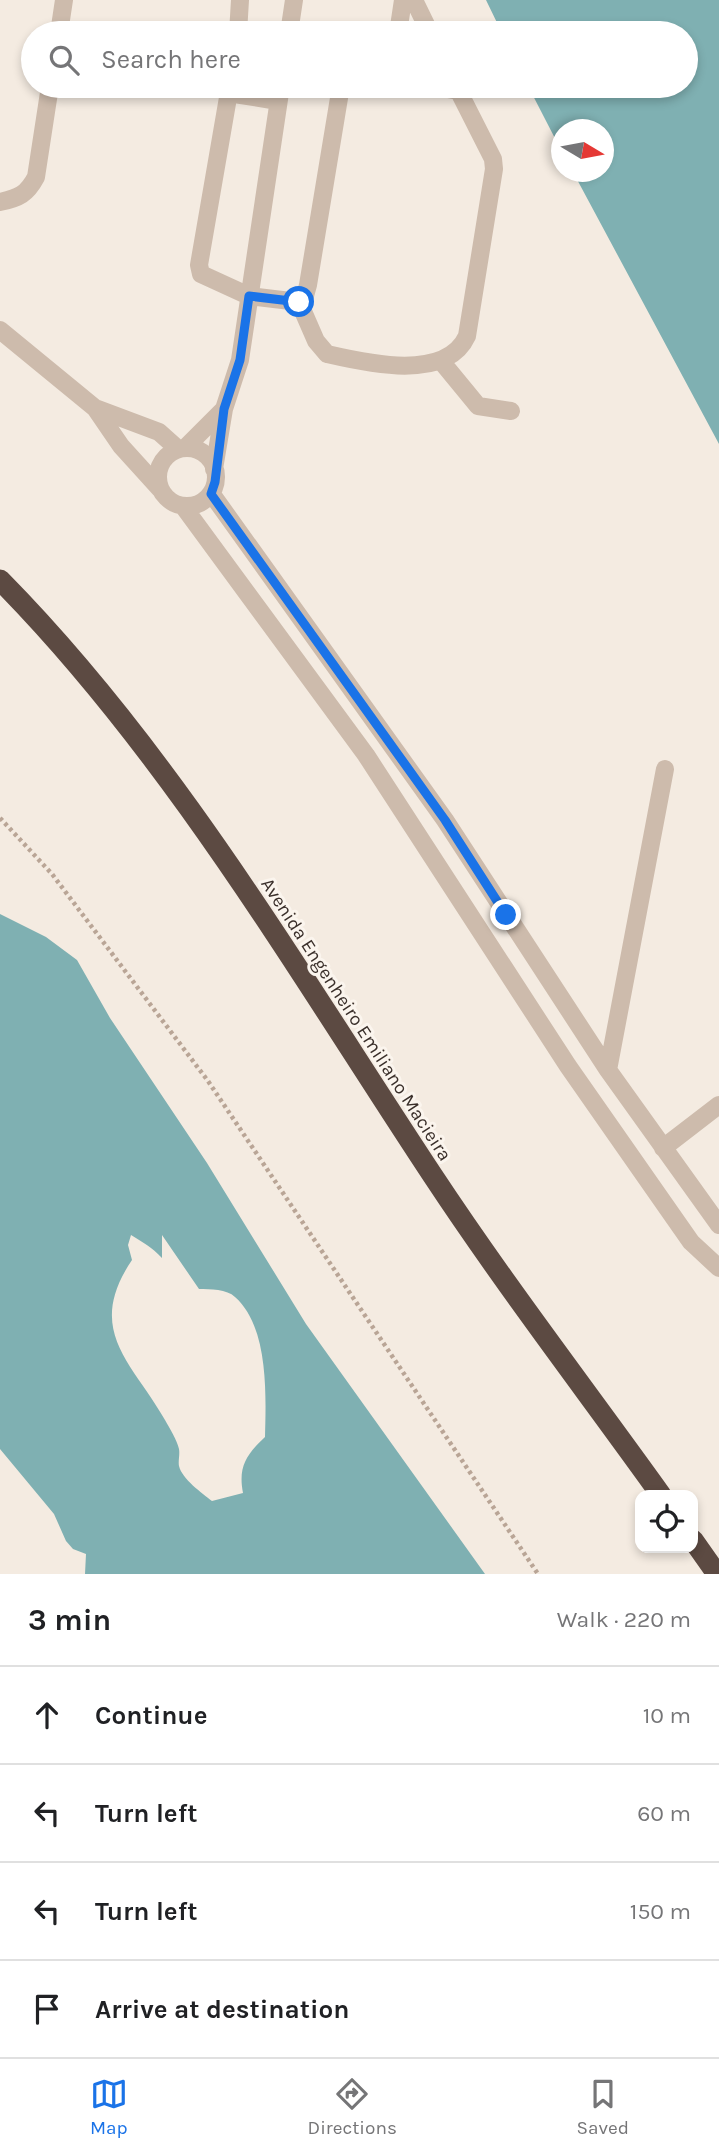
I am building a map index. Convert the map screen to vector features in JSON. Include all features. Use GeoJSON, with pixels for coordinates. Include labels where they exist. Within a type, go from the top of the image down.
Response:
{"type":"FeatureCollection","features":[{"type":"Feature","properties":{"kind":"highway","name":"Avenida Engenheiro Emiliano Macieira"},"geometry":{"type":"LineString","coordinates":[[1,582],[125,722],[309,982],[434,1179],[657,1490]]}},
{"type":"Feature","properties":{"kind":"highway"},"geometry":{"type":"LineString","coordinates":[[698,1547],[717,1574]]}},
{"type":"Feature","properties":{"kind":"lane"},"geometry":{"type":"LineString","coordinates":[[61,21],[64,0]]}},
{"type":"Feature","properties":{"kind":"lane"},"geometry":{"type":"LineString","coordinates":[[239,21],[240,0]]}},
{"type":"Feature","properties":{"kind":"lane"},"geometry":{"type":"LineString","coordinates":[[291,21],[294,0]]}},
{"type":"Feature","properties":{"kind":"lane"},"geometry":{"type":"LineString","coordinates":[[400,21],[403,0]]}},
{"type":"Feature","properties":{"kind":"lane"},"geometry":{"type":"LineString","coordinates":[[414,0],[424,21]]}},
{"type":"Feature","properties":{"kind":"lane"},"geometry":{"type":"LineString","coordinates":[[0,202],[19,198],[30,189],[36,177],[48,98]]}},
{"type":"Feature","properties":{"kind":"lane"},"geometry":{"type":"LineString","coordinates":[[228,98],[200,265],[201,274],[208,280],[249,296],[299,302]]}},
{"type":"Feature","properties":{"kind":"lane"},"geometry":{"type":"LineString","coordinates":[[0,330],[95,408],[121,446],[169,500],[183,506],[194,506],[211,494],[215,482],[224,409],[240,360],[280,98]]}},
{"type":"Feature","properties":{"kind":"lane"},"geometry":{"type":"LineString","coordinates":[[299,302],[305,296],[308,285],[339,98]]}},
{"type":"Feature","properties":{"kind":"lane"},"geometry":{"type":"LineString","coordinates":[[299,302],[316,341],[327,354],[421,367],[442,361],[462,346],[467,336],[494,169],[493,159],[462,98]]}},
{"type":"Feature","properties":{"kind":"lane"},"geometry":{"type":"LineString","coordinates":[[442,361],[478,406],[512,411]]}},
{"type":"Feature","properties":{"kind":"lane"},"geometry":{"type":"LineString","coordinates":[[95,408],[159,432],[182,448],[198,450],[209,458],[215,469]]}},
{"type":"Feature","properties":{"kind":"lane"},"geometry":{"type":"LineString","coordinates":[[160,489],[157,477],[160,465],[167,455],[182,448],[224,409]]}},
{"type":"Feature","properties":{"kind":"lane"},"geometry":{"type":"LineString","coordinates":[[211,494],[445,820],[608,1070],[719,1225]]}},
{"type":"Feature","properties":{"kind":"lane"},"geometry":{"type":"LineString","coordinates":[[183,506],[366,755],[568,1066],[691,1242],[719,1268]]}},
{"type":"Feature","properties":{"kind":"lane"},"geometry":{"type":"LineString","coordinates":[[366,755],[388,741]]}},
{"type":"Feature","properties":{"kind":"lane"},"geometry":{"type":"LineString","coordinates":[[608,1070],[665,769]]}},
{"type":"Feature","properties":{"kind":"lane"},"geometry":{"type":"LineString","coordinates":[[479,928],[506,915]]}},
{"type":"Feature","properties":{"kind":"lane"},"geometry":{"type":"LineString","coordinates":[[663,1148],[719,1105]]}},
{"type":"Feature","properties":{"kind":"path"},"geometry":{"type":"LineString","coordinates":[[0,818],[52,874],[208,1081],[538,1574]]}},
{"type":"Feature","properties":{"kind":"water"},"geometry":{"type":"Polygon","coordinates":[[[486,0],[719,0],[719,444],[578,182],[614,182],[614,119],[551,119],[551,131],[534,98],[698,98],[698,21],[496,21],[486,0]]]}},
{"type":"Feature","properties":{"kind":"water"},"geometry":{"type":"Polygon","coordinates":[[[0,914],[46,937],[77,960],[110,1018],[207,1163],[306,1324],[485,1574],[85,1574],[86,1554],[73,1549],[66,1541],[54,1514],[0,1449],[0,914]],[[131,1235],[128,1245],[132,1260],[118,1285],[112,1307],[113,1327],[118,1345],[175,1438],[179,1449],[179,1466],[184,1476],[212,1501],[243,1493],[245,1462],[265,1437],[265,1383],[260,1344],[254,1326],[246,1310],[232,1294],[199,1289],[162,1235],[162,1258],[131,1235]]]}},
{"type":"Feature","properties":{"kind":"route"},"geometry":{"type":"LineString","coordinates":[[299,302],[249,296],[240,360],[224,409],[215,482],[211,494],[445,820],[506,915]]}}]}
